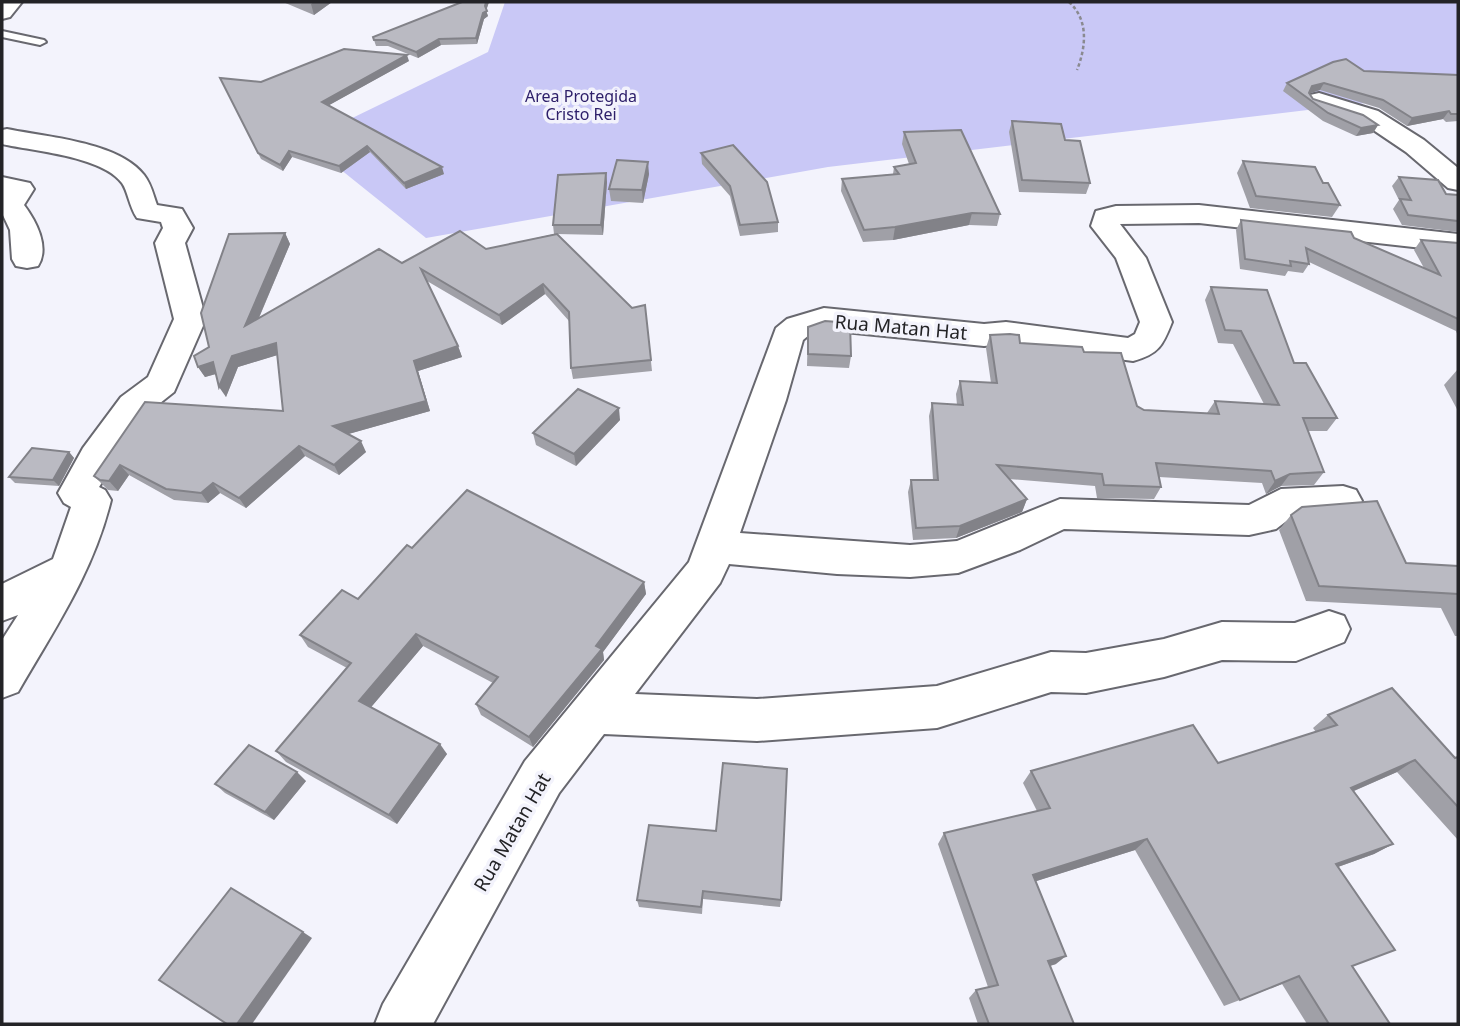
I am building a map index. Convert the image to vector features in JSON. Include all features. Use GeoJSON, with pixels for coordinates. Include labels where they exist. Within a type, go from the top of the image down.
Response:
{"type":"FeatureCollection","features":[{"type":"Feature","properties":{"kind":"street"},"geometry":{"type":"LineString","coordinates":[[2,12],[11,2]]}},
{"type":"Feature","properties":{"kind":"street"},"geometry":{"type":"LineString","coordinates":[[1319,100],[1368,116],[1415,146],[1458,182]]}},
{"type":"Feature","properties":{"kind":"street"},"geometry":{"type":"LineString","coordinates":[[2,678],[68,570],[82,538],[92,500],[77,493],[96,458],[134,406],[162,384],[190,319],[170,243],[178,228],[172,215],[146,212],[142,207],[135,180],[108,159],[4,137]]}},
{"type":"Feature","properties":{"kind":"street"},"geometry":{"type":"LineString","coordinates":[[2,182],[39,164],[37,157],[56,148]]}},
{"type":"Feature","properties":{"kind":"street"},"geometry":{"type":"LineString","coordinates":[[2,182],[20,189],[10,205],[23,220],[28,243],[27,259]]}},
{"type":"Feature","properties":{"kind":"street","name":"Rua Matan Hat"},"geometry":{"type":"LineString","coordinates":[[403,1024],[542,777],[706,572],[769,400],[788,336],[798,327],[810,321],[837,321],[984,335],[1006,333],[1133,350],[1148,341],[1156,322],[1142,289],[1135,261],[1116,234],[1105,226],[1106,217],[1116,215],[1199,214],[1458,243]]}},
{"type":"Feature","properties":{"kind":"street"},"geometry":{"type":"LineString","coordinates":[[716,547],[837,558],[910,561],[958,556],[1006,539],[1060,514],[1249,520],[1262,518],[1281,504],[1343,501]]}},
{"type":"Feature","properties":{"kind":"street"},"geometry":{"type":"LineString","coordinates":[[2,603],[68,570]]}},
{"type":"Feature","properties":{"kind":"street"},"geometry":{"type":"LineString","coordinates":[[593,713],[757,720],[937,707],[1051,672],[1086,673],[1164,658],[1222,640],[1296,642],[1329,629]]}},
{"type":"Feature","properties":{"kind":"lane"},"geometry":{"type":"LineString","coordinates":[[2,34],[40,42]]}},
{"type":"Feature","properties":{"kind":"path"},"geometry":{"type":"LineString","coordinates":[[1069,2],[1080,12],[1085,48],[1077,69]]}},
{"type":"Feature","properties":{"kind":"green space","name":"Area Protegida Cristo Rei"},"geometry":{"type":"Polygon","coordinates":[[[505,2],[1458,2],[1458,92],[828,167],[426,238],[305,141],[488,52],[505,2]]]}},
{"type":"Feature","properties":{"kind":"building"},"geometry":{"type":"Polygon","coordinates":[[[462,2],[486,2],[487,11],[483,13],[476,38],[439,39],[416,52],[386,40],[374,40],[373,37],[462,2]]]}},
{"type":"Feature","properties":{"kind":"building"},"geometry":{"type":"Polygon","coordinates":[[[344,49],[407,55],[322,102],[442,167],[404,183],[367,146],[339,166],[289,151],[280,165],[258,153],[220,78],[261,82],[344,49]]]}},
{"type":"Feature","properties":{"kind":"building"},"geometry":{"type":"Polygon","coordinates":[[[1346,59],[1364,71],[1458,75],[1458,114],[1451,114],[1449,111],[1412,118],[1383,100],[1324,83],[1312,86],[1309,93],[1313,99],[1363,115],[1378,125],[1361,128],[1328,113],[1287,83],[1333,62],[1346,59]]]}},
{"type":"Feature","properties":{"kind":"building"},"geometry":{"type":"Polygon","coordinates":[[[1012,121],[1061,124],[1065,140],[1080,141],[1090,183],[1022,180],[1012,121]]]}},
{"type":"Feature","properties":{"kind":"building"},"geometry":{"type":"Polygon","coordinates":[[[961,130],[1000,214],[972,213],[864,230],[842,179],[899,174],[894,167],[916,163],[904,132],[961,130]]]}},
{"type":"Feature","properties":{"kind":"building"},"geometry":{"type":"Polygon","coordinates":[[[733,145],[767,182],[778,222],[740,225],[730,186],[701,153],[733,145]]]}},
{"type":"Feature","properties":{"kind":"building"},"geometry":{"type":"Polygon","coordinates":[[[617,160],[648,162],[642,190],[609,189],[617,160]]]}},
{"type":"Feature","properties":{"kind":"building"},"geometry":{"type":"Polygon","coordinates":[[[1243,161],[1315,167],[1323,183],[1328,183],[1340,205],[1256,196],[1243,161]]]}},
{"type":"Feature","properties":{"kind":"building"},"geometry":{"type":"Polygon","coordinates":[[[606,173],[601,225],[553,225],[558,175],[606,173]]]}},
{"type":"Feature","properties":{"kind":"building"},"geometry":{"type":"Polygon","coordinates":[[[1399,177],[1438,180],[1446,194],[1458,195],[1458,221],[1408,215],[1400,199],[1411,200],[1399,177]]]}},
{"type":"Feature","properties":{"kind":"building"},"geometry":{"type":"Polygon","coordinates":[[[1241,220],[1351,232],[1354,238],[1440,275],[1421,240],[1458,243],[1458,319],[1306,248],[1309,264],[1290,261],[1291,266],[1245,259],[1241,220]]]}},
{"type":"Feature","properties":{"kind":"building"},"geometry":{"type":"Polygon","coordinates":[[[460,231],[486,249],[557,234],[632,308],[645,305],[651,360],[571,368],[569,312],[543,284],[499,315],[421,269],[458,346],[414,361],[426,401],[333,426],[361,441],[334,465],[299,446],[239,498],[213,483],[201,493],[166,489],[120,465],[109,481],[94,476],[145,402],[283,411],[276,343],[232,356],[219,387],[213,362],[198,367],[194,356],[209,347],[201,313],[229,234],[285,233],[245,326],[379,249],[402,263],[460,231]]]}},
{"type":"Feature","properties":{"kind":"building"},"geometry":{"type":"Polygon","coordinates":[[[1211,287],[1267,290],[1294,363],[1306,363],[1337,418],[1303,418],[1324,472],[1290,474],[1275,481],[1271,471],[1156,463],[1161,487],[1104,485],[1102,474],[997,465],[1027,499],[960,526],[916,528],[911,480],[938,480],[932,403],[963,405],[960,381],[997,383],[990,335],[1019,335],[1020,343],[1082,347],[1084,352],[1121,353],[1137,406],[1144,410],[1219,414],[1215,401],[1279,405],[1241,331],[1225,330],[1211,287]]]}},
{"type":"Feature","properties":{"kind":"building"},"geometry":{"type":"Polygon","coordinates":[[[825,321],[850,323],[851,356],[808,354],[808,327],[825,321]]]}},
{"type":"Feature","properties":{"kind":"building"},"geometry":{"type":"Polygon","coordinates":[[[578,389],[619,408],[574,454],[533,433],[578,389]]]}},
{"type":"Feature","properties":{"kind":"building"},"geometry":{"type":"Polygon","coordinates":[[[32,448],[69,452],[53,480],[9,477],[32,448]]]}},
{"type":"Feature","properties":{"kind":"building"},"geometry":{"type":"Polygon","coordinates":[[[467,490],[644,582],[596,646],[602,649],[529,737],[476,704],[498,677],[416,634],[359,701],[440,744],[389,815],[276,751],[351,663],[300,635],[342,590],[358,599],[407,545],[412,548],[467,490]]]}},
{"type":"Feature","properties":{"kind":"building"},"geometry":{"type":"Polygon","coordinates":[[[1377,501],[1406,563],[1458,566],[1458,594],[1319,586],[1291,515],[1302,507],[1377,501]]]}},
{"type":"Feature","properties":{"kind":"building"},"geometry":{"type":"Polygon","coordinates":[[[1392,688],[1455,758],[1458,757],[1458,807],[1415,760],[1351,788],[1393,844],[1336,864],[1395,950],[1352,966],[1390,1024],[1329,1024],[1299,976],[1240,1000],[1147,839],[1033,875],[1066,956],[1048,961],[1074,1024],[989,1024],[976,990],[998,985],[944,833],[1050,808],[1031,771],[1193,725],[1218,763],[1337,725],[1328,715],[1392,688]]]}},
{"type":"Feature","properties":{"kind":"building"},"geometry":{"type":"Polygon","coordinates":[[[249,745],[297,772],[265,812],[215,784],[249,745]]]}},
{"type":"Feature","properties":{"kind":"building"},"geometry":{"type":"Polygon","coordinates":[[[723,763],[787,769],[781,900],[703,891],[701,907],[637,900],[649,825],[716,831],[723,763]]]}},
{"type":"Feature","properties":{"kind":"building"},"geometry":{"type":"Polygon","coordinates":[[[231,888],[303,932],[237,1024],[227,1024],[159,980],[231,888]]]}}]}
